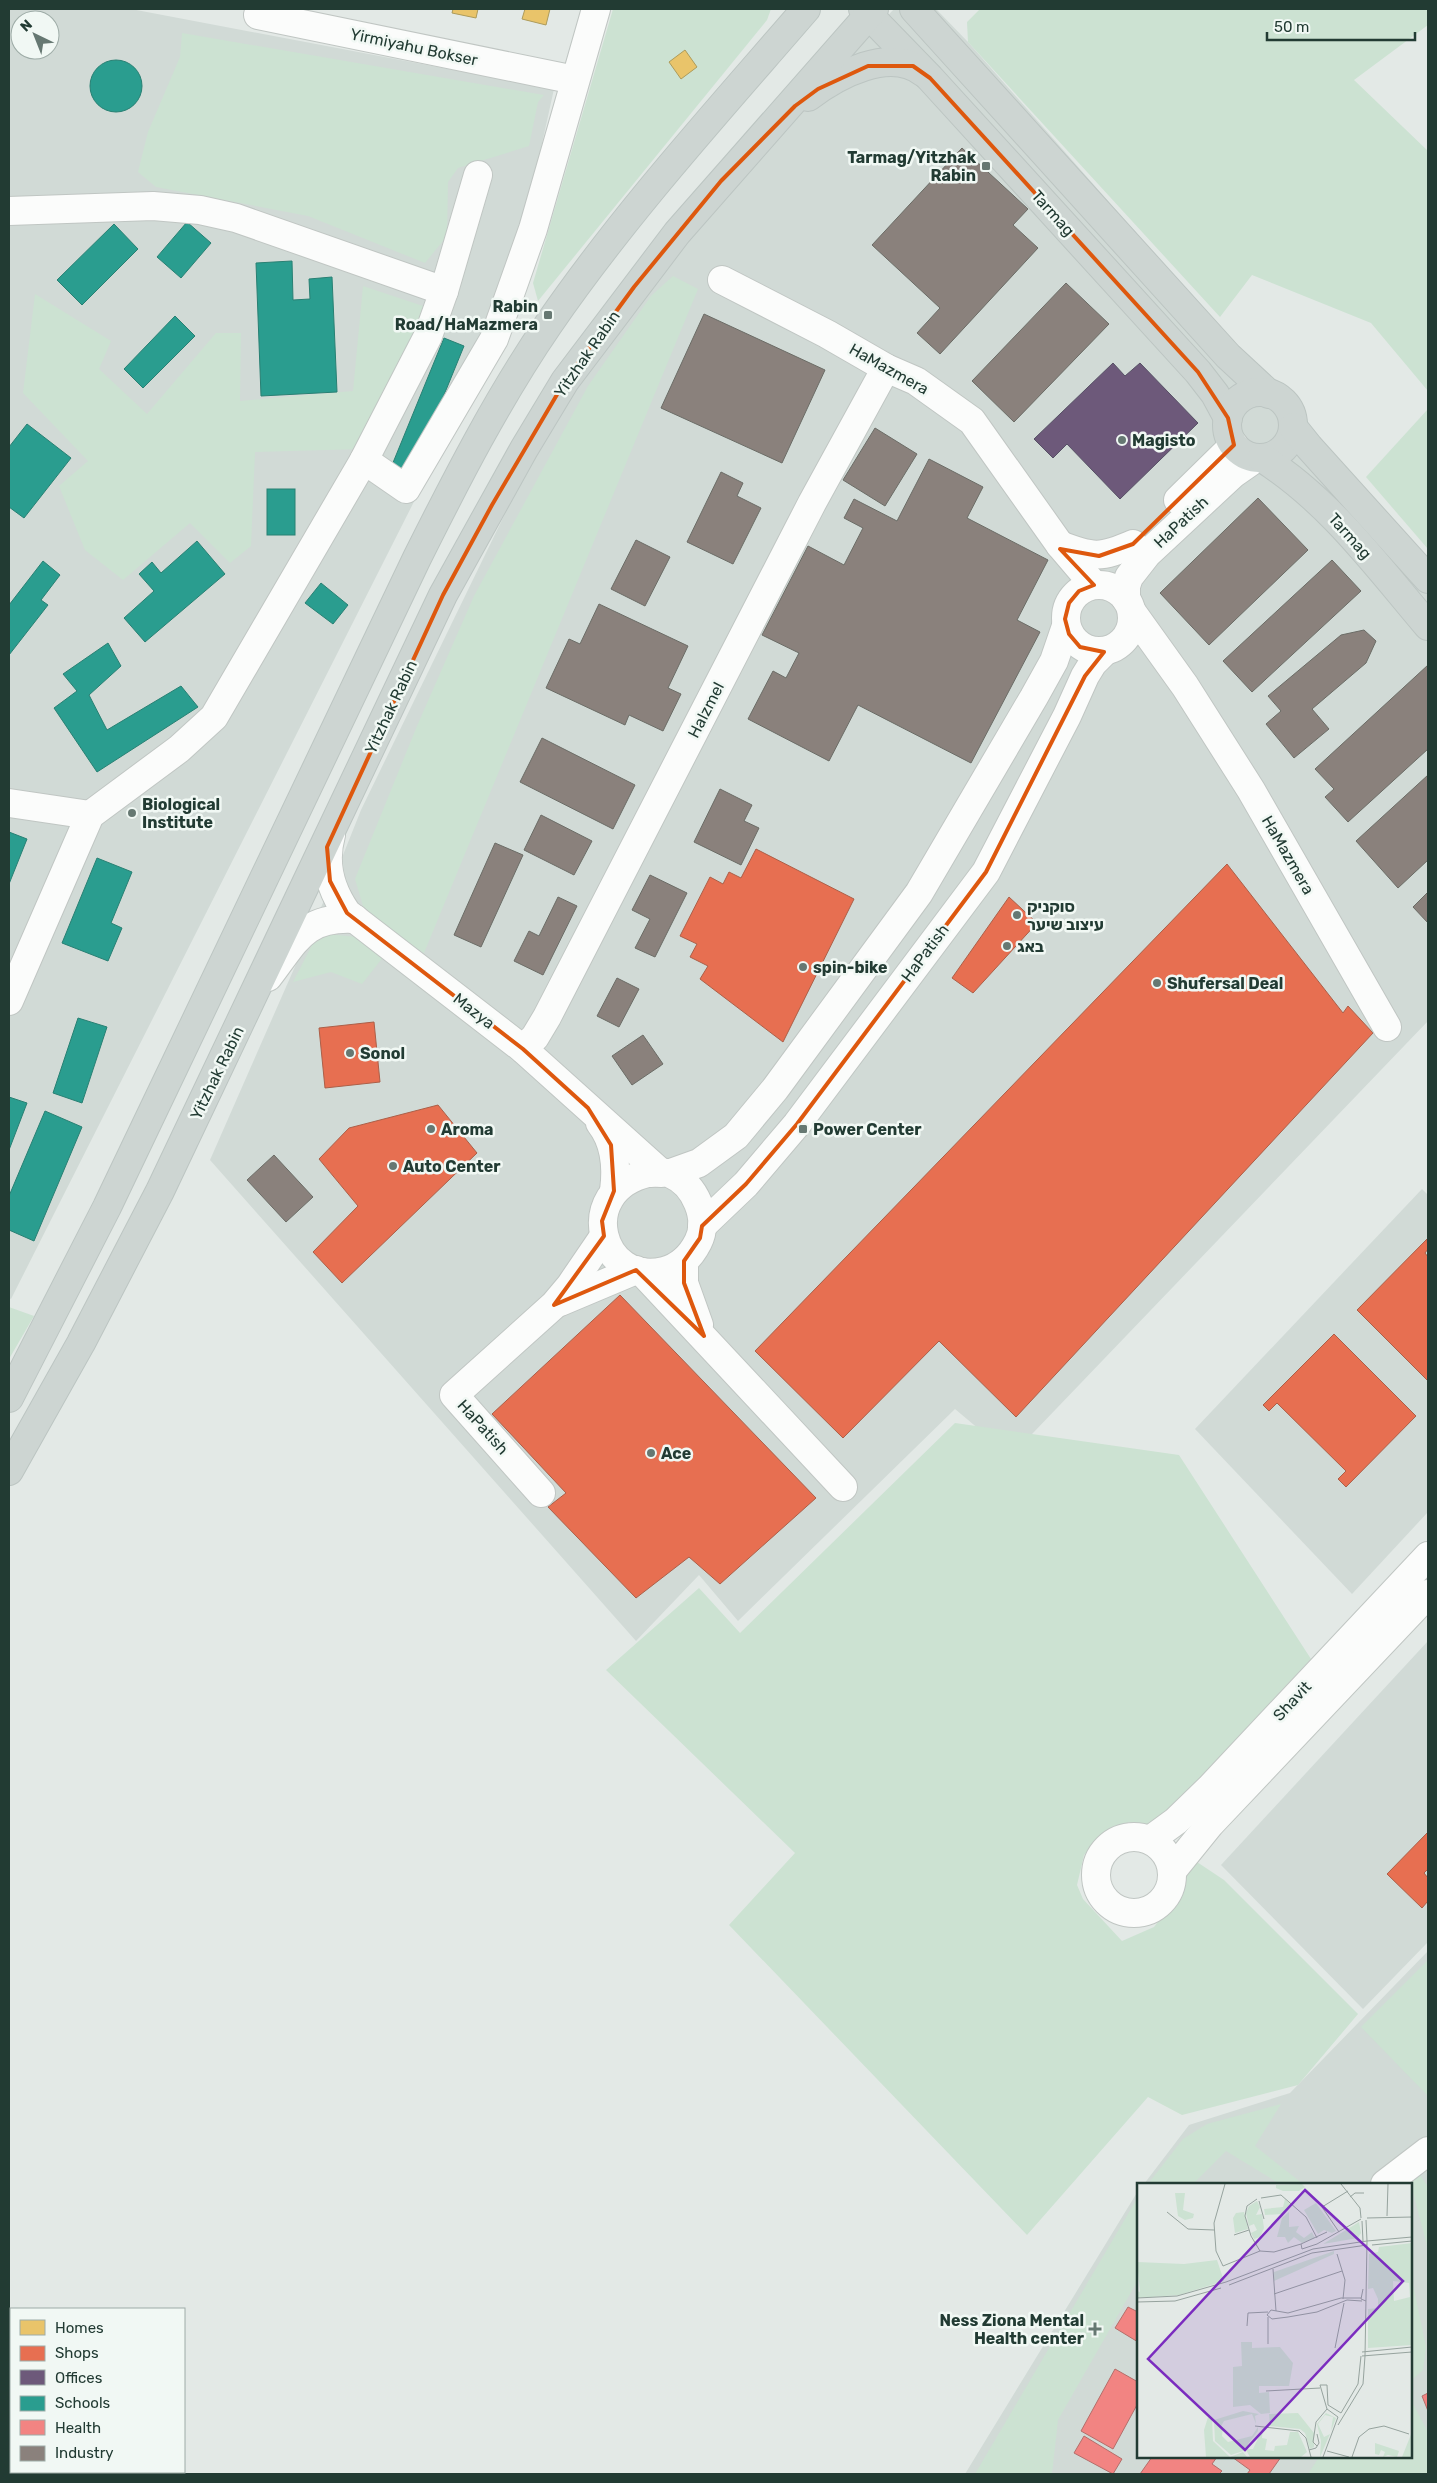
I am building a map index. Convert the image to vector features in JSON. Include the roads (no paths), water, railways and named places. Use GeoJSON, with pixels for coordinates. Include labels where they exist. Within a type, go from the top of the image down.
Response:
{"type":"FeatureCollection","features":[{"type":"Feature","properties":{"kind":"main road"},"geometry":{"type":"LineString","coordinates":[[771,50],[787,9]]}},
{"type":"Feature","properties":{"kind":"main road"},"geometry":{"type":"LineString","coordinates":[[9,1398],[107,1207],[412,567],[463,467],[549,324],[629,216],[806,9]]}},
{"type":"Feature","properties":{"kind":"main road"},"geometry":{"type":"LineString","coordinates":[[914,9],[1228,356],[1269,394],[1284,403],[1292,417],[1293,427],[1287,445],[1272,456],[1251,454],[1228,430],[1228,418],[1231,410],[1243,397],[1260,393],[1269,394]]}},
{"type":"Feature","properties":{"kind":"main road"},"geometry":{"type":"LineString","coordinates":[[931,9],[936,23],[964,63]]}},
{"type":"Feature","properties":{"kind":"main road","name":"Tarmag"},"geometry":{"type":"LineString","coordinates":[[868,11],[1198,372],[1228,418]]}},
{"type":"Feature","properties":{"kind":"main road","name":"Yitzhak Rabin"},"geometry":{"type":"LineString","coordinates":[[9,1471],[81,1343],[160,1191],[331,835],[443,595],[492,505],[566,381],[677,233],[868,11]]}},
{"type":"Feature","properties":{"kind":"main road"},"geometry":{"type":"LineString","coordinates":[[770,127],[818,90],[868,66],[899,63],[913,66],[930,78]]}},
{"type":"Feature","properties":{"kind":"main road","name":"Tarmag"},"geometry":{"type":"LineString","coordinates":[[1293,427],[1428,579]]}},
{"type":"Feature","properties":{"kind":"main road","name":"Tarmag"},"geometry":{"type":"LineString","coordinates":[[1251,454],[1306,490],[1332,515],[1428,626]]}},
{"type":"Feature","properties":{"kind":"street","name":"Yirmiyahu Bokser"},"geometry":{"type":"LineString","coordinates":[[260,9],[258,15],[576,80]]}},
{"type":"Feature","properties":{"kind":"street"},"geometry":{"type":"LineString","coordinates":[[364,460],[406,489],[494,339],[533,229],[596,9]]}},
{"type":"Feature","properties":{"kind":"street"},"geometry":{"type":"LineString","coordinates":[[9,1001],[90,815],[179,750],[214,717],[364,460],[428,336],[444,291],[478,175]]}},
{"type":"Feature","properties":{"kind":"street"},"geometry":{"type":"LineString","coordinates":[[9,211],[153,206],[200,210],[236,218],[444,291]]}},
{"type":"Feature","properties":{"kind":"street","name":"HaMazmera"},"geometry":{"type":"LineString","coordinates":[[722,280],[793,316],[886,368],[916,381],[972,420],[1060,545],[1096,585]]}},
{"type":"Feature","properties":{"kind":"street","name":"HaIzmel"},"geometry":{"type":"LineString","coordinates":[[522,1049],[535,1037],[547,1017],[812,503],[886,368]]}},
{"type":"Feature","properties":{"kind":"street","name":"HaPatish"},"geometry":{"type":"LineString","coordinates":[[1096,585],[1133,544],[1251,454]]}},
{"type":"Feature","properties":{"kind":"street","name":"HaPatish"},"geometry":{"type":"LineString","coordinates":[[1129,606],[1126,586],[1129,576],[1147,554],[1233,474],[1251,454]]}},
{"type":"Feature","properties":{"kind":"street"},"geometry":{"type":"LineString","coordinates":[[1060,545],[1078,552],[1099,556],[1133,544]]}},
{"type":"Feature","properties":{"kind":"street"},"geometry":{"type":"LineString","coordinates":[[666,1173],[695,1196],[701,1211],[702,1226],[700,1238],[693,1252],[672,1269],[657,1273],[639,1271],[622,1263],[611,1251],[604,1236],[602,1220],[606,1205],[614,1191],[635,1176],[666,1173],[699,1163],[736,1136],[775,1089],[919,892],[1054,661],[1066,626],[1066,611],[1074,597],[1079,591],[1096,585],[1114,588],[1129,606],[1131,629],[1121,643],[1109,650],[1096,652],[1080,647],[1074,641],[1066,626]]}},
{"type":"Feature","properties":{"kind":"street","name":"HaMazmera"},"geometry":{"type":"LineString","coordinates":[[1129,606],[1185,686],[1251,790],[1387,1027]]}},
{"type":"Feature","properties":{"kind":"street","name":"HaMazmera"},"geometry":{"type":"LineString","coordinates":[[1109,650],[1141,653],[1157,661],[1185,686]]}},
{"type":"Feature","properties":{"kind":"street","name":"HaPatish"},"geometry":{"type":"LineString","coordinates":[[702,1226],[746,1184],[797,1124],[986,872],[1068,716],[1092,663],[1109,650]]}},
{"type":"Feature","properties":{"kind":"street"},"geometry":{"type":"LineString","coordinates":[[9,803],[90,815]]}},
{"type":"Feature","properties":{"kind":"street","name":"Mazya"},"geometry":{"type":"LineString","coordinates":[[331,835],[327,854],[330,881],[340,903],[355,919],[522,1049],[588,1108],[666,1173]]}},
{"type":"Feature","properties":{"kind":"street"},"geometry":{"type":"LineString","coordinates":[[254,996],[300,935],[312,926],[326,920],[355,919]]}},
{"type":"Feature","properties":{"kind":"street","name":"Mazya"},"geometry":{"type":"LineString","coordinates":[[588,1108],[604,1128],[611,1145],[615,1162],[614,1191]]}},
{"type":"Feature","properties":{"kind":"street","name":"HaPatish"},"geometry":{"type":"LineString","coordinates":[[541,1493],[454,1395],[554,1305],[570,1286],[604,1236]]}},
{"type":"Feature","properties":{"kind":"street"},"geometry":{"type":"LineString","coordinates":[[684,1261],[684,1283],[704,1336]]}},
{"type":"Feature","properties":{"kind":"street"},"geometry":{"type":"LineString","coordinates":[[639,1271],[704,1336],[842,1487]]}},
{"type":"Feature","properties":{"kind":"street","name":"HaPatish"},"geometry":{"type":"LineString","coordinates":[[554,1305],[639,1271]]}},
{"type":"Feature","properties":{"kind":"street","name":"Shavit"},"geometry":{"type":"LineString","coordinates":[[1150,1840],[1176,1821],[1210,1788],[1428,1556]]}},
{"type":"Feature","properties":{"kind":"street","name":"Shavit"},"geometry":{"type":"LineString","coordinates":[[1172,1871],[1210,1824],[1428,1594]]}},
{"type":"Feature","properties":{"kind":"street"},"geometry":{"type":"LineString","coordinates":[[1135,1836],[1150,1840],[1162,1848],[1170,1861],[1172,1871],[1169,1890],[1160,1903],[1147,1911],[1132,1913],[1118,1910],[1105,1901],[1097,1888],[1095,1873],[1098,1859],[1107,1846],[1120,1838],[1135,1836]]}},
{"type":"Feature","properties":{"kind":"street"},"geometry":{"type":"LineString","coordinates":[[1386,2183],[1428,2151]]}},
{"type":"Feature","properties":{"kind":"place","name":"Tarmag/Yitzhak Rabin"},"geometry":{"type":"Point","coordinates":[986,166]}},
{"type":"Feature","properties":{"kind":"place","name":"Rabin Road/HaMazmera"},"geometry":{"type":"Point","coordinates":[548,315]}},
{"type":"Feature","properties":{"kind":"place","name":"Magisto"},"geometry":{"type":"Point","coordinates":[1122,440]}},
{"type":"Feature","properties":{"kind":"place","name":"Biological Institute"},"geometry":{"type":"Point","coordinates":[132,813]}},
{"type":"Feature","properties":{"kind":"place","name":"סוקניק עיצוב שיער"},"geometry":{"type":"Point","coordinates":[1017,915]}},
{"type":"Feature","properties":{"kind":"place","name":"באג"},"geometry":{"type":"Point","coordinates":[1007,946]}},
{"type":"Feature","properties":{"kind":"place","name":"spin-bike"},"geometry":{"type":"Point","coordinates":[803,967]}},
{"type":"Feature","properties":{"kind":"place","name":"Shufersal Deal"},"geometry":{"type":"Point","coordinates":[1157,983]}},
{"type":"Feature","properties":{"kind":"place","name":"Sonol"},"geometry":{"type":"Point","coordinates":[350,1053]}},
{"type":"Feature","properties":{"kind":"place","name":"Aroma"},"geometry":{"type":"Point","coordinates":[431,1129]}},
{"type":"Feature","properties":{"kind":"place","name":"Power Center"},"geometry":{"type":"Point","coordinates":[803,1129]}},
{"type":"Feature","properties":{"kind":"place","name":"Auto Center"},"geometry":{"type":"Point","coordinates":[393,1166]}},
{"type":"Feature","properties":{"kind":"place","name":"Ace"},"geometry":{"type":"Point","coordinates":[651,1453]}},
{"type":"Feature","properties":{"kind":"place","name":"Ness Ziona Mental Health center"},"geometry":{"type":"Point","coordinates":[1095,2329]}}]}
